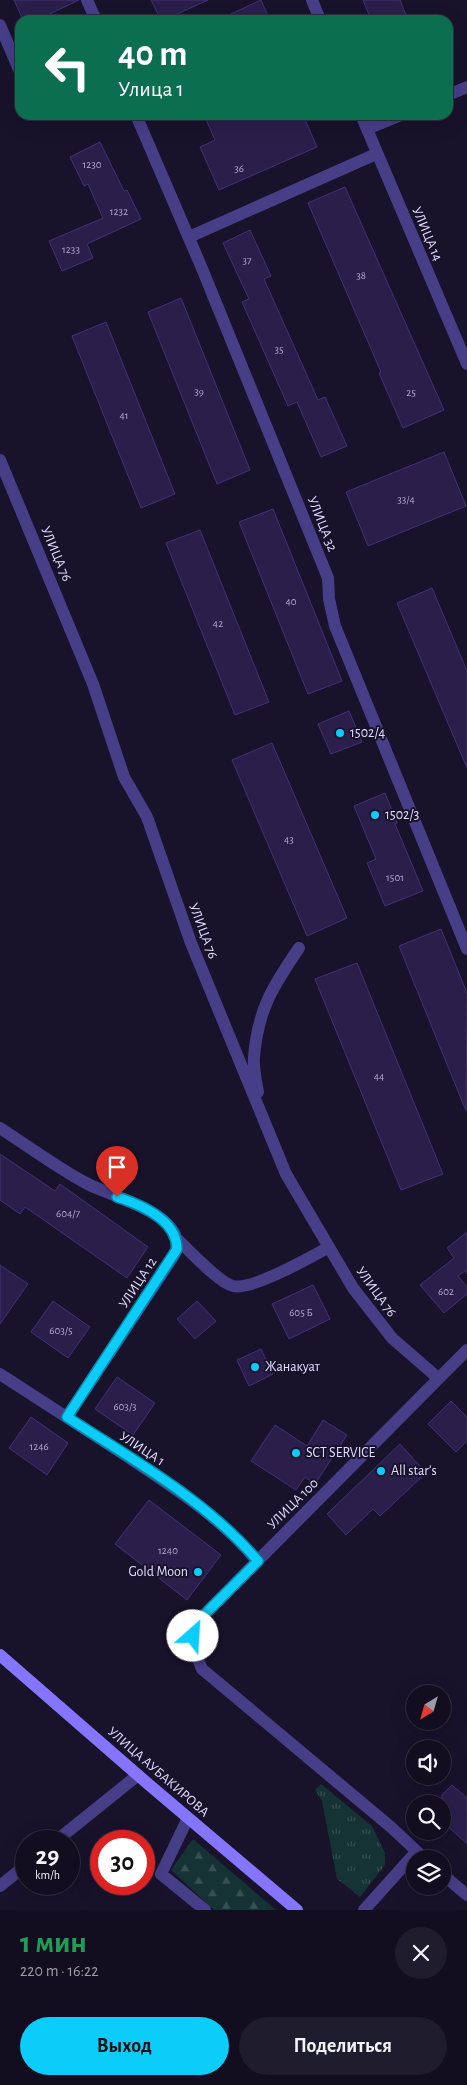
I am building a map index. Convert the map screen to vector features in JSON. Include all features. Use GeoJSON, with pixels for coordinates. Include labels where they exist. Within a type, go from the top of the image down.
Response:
{"type":"FeatureCollection","features":[{"type":"Feature","properties":{"kind":"main road","name":"УЛИЦА АУБАКИРОВА"},"geometry":{"type":"LineString","coordinates":[[0,1655],[297,1910]]}},
{"type":"Feature","properties":{"kind":"street"},"geometry":{"type":"LineString","coordinates":[[87,0],[94,15]]}},
{"type":"Feature","properties":{"kind":"street"},"geometry":{"type":"LineString","coordinates":[[312,0],[318,15]]}},
{"type":"Feature","properties":{"kind":"street"},"geometry":{"type":"LineString","coordinates":[[0,26],[15,60]]}},
{"type":"Feature","properties":{"kind":"street"},"geometry":{"type":"LineString","coordinates":[[453,93],[467,87]]}},
{"type":"Feature","properties":{"kind":"street","name":"УЛИЦА 32"},"geometry":{"type":"LineString","coordinates":[[138,120],[189,237],[328,578],[329,599],[335,626],[467,949]]}},
{"type":"Feature","properties":{"kind":"street","name":"УЛИЦА 14"},"geometry":{"type":"LineString","coordinates":[[363,120],[467,364]]}},
{"type":"Feature","properties":{"kind":"street"},"geometry":{"type":"LineString","coordinates":[[367,129],[389,120]]}},
{"type":"Feature","properties":{"kind":"street"},"geometry":{"type":"LineString","coordinates":[[189,237],[376,154]]}},
{"type":"Feature","properties":{"kind":"street","name":"УЛИЦА 76"},"geometry":{"type":"LineString","coordinates":[[0,460],[94,684],[124,777],[147,817],[191,943],[286,1174],[353,1288],[392,1338],[438,1378]]}},
{"type":"Feature","properties":{"kind":"street"},"geometry":{"type":"LineString","coordinates":[[259,1107],[254,1058],[263,1009],[274,985],[299,948]]}},
{"type":"Feature","properties":{"kind":"street"},"geometry":{"type":"LineString","coordinates":[[0,1128],[84,1182],[103,1192],[143,1206],[171,1229],[177,1239],[222,1280],[234,1287],[251,1285],[329,1248]]}},
{"type":"Feature","properties":{"kind":"street","name":"УЛИЦА 12"},"geometry":{"type":"LineString","coordinates":[[67,1417],[177,1249],[177,1239]]}},
{"type":"Feature","properties":{"kind":"street","name":"УЛИЦА 100"},"geometry":{"type":"LineString","coordinates":[[415,1850],[392,1828],[202,1669],[193,1647],[193,1626],[467,1350]]}},
{"type":"Feature","properties":{"kind":"street","name":"УЛИЦА 1"},"geometry":{"type":"LineString","coordinates":[[0,1374],[169,1484],[219,1521],[258,1561]]}},
{"type":"Feature","properties":{"kind":"street"},"geometry":{"type":"LineString","coordinates":[[70,1830],[138,1775]]}},
{"type":"Feature","properties":{"kind":"street"},"geometry":{"type":"LineString","coordinates":[[188,1818],[162,1874],[205,1910]]}},
{"type":"Feature","properties":{"kind":"street"},"geometry":{"type":"LineString","coordinates":[[364,1910],[406,1869]]}},
{"type":"Feature","properties":{"kind":"street"},"geometry":{"type":"LineString","coordinates":[[0,1886],[15,1874]]}},
{"type":"Feature","properties":{"kind":"street"},"geometry":{"type":"LineString","coordinates":[[451,1882],[467,1895]]}},
{"type":"Feature","properties":{"kind":"green space"},"geometry":{"type":"Polygon","coordinates":[[[321,1784],[372,1826],[385,1853],[385,1865],[360,1897],[337,1879],[322,1801],[315,1790],[321,1784]]]}},
{"type":"Feature","properties":{"kind":"green space"},"geometry":{"type":"Polygon","coordinates":[[[193,1839],[276,1910],[214,1910],[171,1870],[193,1839]]]}},
{"type":"Feature","properties":{"kind":"building"},"geometry":{"type":"Polygon","coordinates":[[[14,0],[79,0],[48,15],[21,15],[14,0]]]}},
{"type":"Feature","properties":{"kind":"building"},"geometry":{"type":"Polygon","coordinates":[[[151,0],[208,0],[175,15],[158,15],[151,0]]]}},
{"type":"Feature","properties":{"kind":"building"},"geometry":{"type":"Polygon","coordinates":[[[261,0],[268,15],[229,15],[261,0]]]}},
{"type":"Feature","properties":{"kind":"building"},"geometry":{"type":"Polygon","coordinates":[[[363,0],[400,0],[406,15],[369,15],[363,0]]]}},
{"type":"Feature","properties":{"kind":"building"},"geometry":{"type":"Polygon","coordinates":[[[206,120],[305,120],[317,147],[219,190],[200,147],[215,140],[206,120]]]}},
{"type":"Feature","properties":{"kind":"building"},"geometry":{"type":"Polygon","coordinates":[[[100,142],[124,191],[127,190],[141,219],[87,244],[93,258],[62,271],[49,241],[103,218],[88,184],[84,186],[70,157],[100,142]]]}},
{"type":"Feature","properties":{"kind":"building"},"geometry":{"type":"Polygon","coordinates":[[[345,187],[444,410],[403,428],[379,373],[381,372],[308,203],[345,187]]]}},
{"type":"Feature","properties":{"kind":"building"},"geometry":{"type":"Polygon","coordinates":[[[250,230],[271,276],[264,279],[318,400],[325,397],[347,446],[321,457],[297,402],[288,406],[242,302],[249,299],[223,243],[250,230]]]}},
{"type":"Feature","properties":{"kind":"building"},"geometry":{"type":"Polygon","coordinates":[[[181,298],[250,470],[217,484],[148,312],[181,298]]]}},
{"type":"Feature","properties":{"kind":"building"},"geometry":{"type":"Polygon","coordinates":[[[106,322],[175,494],[141,508],[72,336],[106,322]]]}},
{"type":"Feature","properties":{"kind":"building"},"geometry":{"type":"Polygon","coordinates":[[[444,452],[466,506],[368,546],[346,492],[444,452]]]}},
{"type":"Feature","properties":{"kind":"building"},"geometry":{"type":"Polygon","coordinates":[[[273,509],[342,681],[308,694],[239,522],[273,509]]]}},
{"type":"Feature","properties":{"kind":"building"},"geometry":{"type":"Polygon","coordinates":[[[200,530],[269,702],[235,715],[166,543],[200,530]]]}},
{"type":"Feature","properties":{"kind":"building"},"geometry":{"type":"Polygon","coordinates":[[[432,588],[467,671],[467,768],[397,603],[432,588]]]}},
{"type":"Feature","properties":{"kind":"building","name":"1502/4"},"geometry":{"type":"Polygon","coordinates":[[[349,711],[362,742],[331,754],[318,724],[349,711]]]}},
{"type":"Feature","properties":{"kind":"building"},"geometry":{"type":"Polygon","coordinates":[[[272,743],[347,918],[307,936],[232,760],[272,743]]]}},
{"type":"Feature","properties":{"kind":"building"},"geometry":{"type":"Polygon","coordinates":[[[385,793],[397,823],[395,824],[423,891],[385,906],[367,863],[376,859],[354,806],[385,793]]]}},
{"type":"Feature","properties":{"kind":"building"},"geometry":{"type":"Polygon","coordinates":[[[441,929],[467,993],[466,1111],[399,946],[441,929]]]}},
{"type":"Feature","properties":{"kind":"building"},"geometry":{"type":"Polygon","coordinates":[[[357,963],[443,1174],[401,1190],[315,979],[357,963]]]}},
{"type":"Feature","properties":{"kind":"building"},"geometry":{"type":"Polygon","coordinates":[[[0,1154],[55,1191],[60,1184],[148,1247],[127,1278],[25,1207],[20,1214],[0,1200],[0,1154]]]}},
{"type":"Feature","properties":{"kind":"building"},"geometry":{"type":"Polygon","coordinates":[[[467,1232],[467,1274],[465,1271],[458,1276],[467,1287],[467,1294],[444,1313],[420,1285],[454,1258],[447,1248],[467,1232]]]}},
{"type":"Feature","properties":{"kind":"building"},"geometry":{"type":"Polygon","coordinates":[[[0,1265],[28,1284],[0,1324],[0,1265]]]}},
{"type":"Feature","properties":{"kind":"building"},"geometry":{"type":"Polygon","coordinates":[[[313,1285],[330,1319],[289,1339],[272,1304],[313,1285]]]}},
{"type":"Feature","properties":{"kind":"building"},"geometry":{"type":"Polygon","coordinates":[[[53,1301],[90,1327],[68,1358],[31,1332],[53,1301]]]}},
{"type":"Feature","properties":{"kind":"building"},"geometry":{"type":"Polygon","coordinates":[[[197,1301],[216,1321],[195,1339],[177,1319],[197,1301]]]}},
{"type":"Feature","properties":{"kind":"building","name":"Жанакуат"},"geometry":{"type":"Polygon","coordinates":[[[261,1349],[273,1374],[249,1386],[237,1360],[261,1349]]]}},
{"type":"Feature","properties":{"kind":"building"},"geometry":{"type":"Polygon","coordinates":[[[117,1377],[155,1403],[133,1435],[95,1409],[117,1377]]]}},
{"type":"Feature","properties":{"kind":"building"},"geometry":{"type":"Polygon","coordinates":[[[451,1401],[467,1417],[467,1441],[456,1452],[428,1424],[451,1401]]]}},
{"type":"Feature","properties":{"kind":"building"},"geometry":{"type":"Polygon","coordinates":[[[31,1417],[68,1443],[47,1475],[9,1448],[31,1417]]]}},
{"type":"Feature","properties":{"kind":"building","name":"SCT SERVICE"},"geometry":{"type":"Polygon","coordinates":[[[323,1420],[347,1435],[315,1484],[305,1477],[296,1490],[251,1461],[275,1425],[307,1446],[323,1420]]]}},
{"type":"Feature","properties":{"kind":"building"},"geometry":{"type":"Polygon","coordinates":[[[400,1444],[426,1473],[380,1516],[373,1509],[346,1535],[327,1514],[400,1444]]]}},
{"type":"Feature","properties":{"kind":"building"},"geometry":{"type":"Polygon","coordinates":[[[149,1500],[221,1555],[187,1600],[115,1544],[149,1500]]]}},
{"type":"Feature","properties":{"kind":"building"},"geometry":{"type":"Polygon","coordinates":[[[452,1785],[467,1798],[467,1844],[451,1829],[451,1795],[442,1795],[452,1785]]]}},
{"type":"Feature","properties":{"kind":"place","name":"1502/4"},"geometry":{"type":"Point","coordinates":[340,733]}},
{"type":"Feature","properties":{"kind":"place","name":"1502/3"},"geometry":{"type":"Point","coordinates":[375,815]}},
{"type":"Feature","properties":{"kind":"place","name":"Жанакуат"},"geometry":{"type":"Point","coordinates":[255,1367]}},
{"type":"Feature","properties":{"kind":"place","name":"SCT SERVICE"},"geometry":{"type":"Point","coordinates":[296,1453]}},
{"type":"Feature","properties":{"kind":"place","name":"All star’s"},"geometry":{"type":"Point","coordinates":[381,1471]}},
{"type":"Feature","properties":{"kind":"place","name":"Gold Moon"},"geometry":{"type":"Point","coordinates":[198,1572]}},
{"type":"Feature","properties":{"kind":"route"},"geometry":{"type":"LineString","coordinates":[[117,1197],[143,1206],[157,1216],[171,1229],[177,1239],[177,1249],[67,1417],[169,1484],[219,1521],[258,1561],[193,1626],[193,1636]]}}]}
